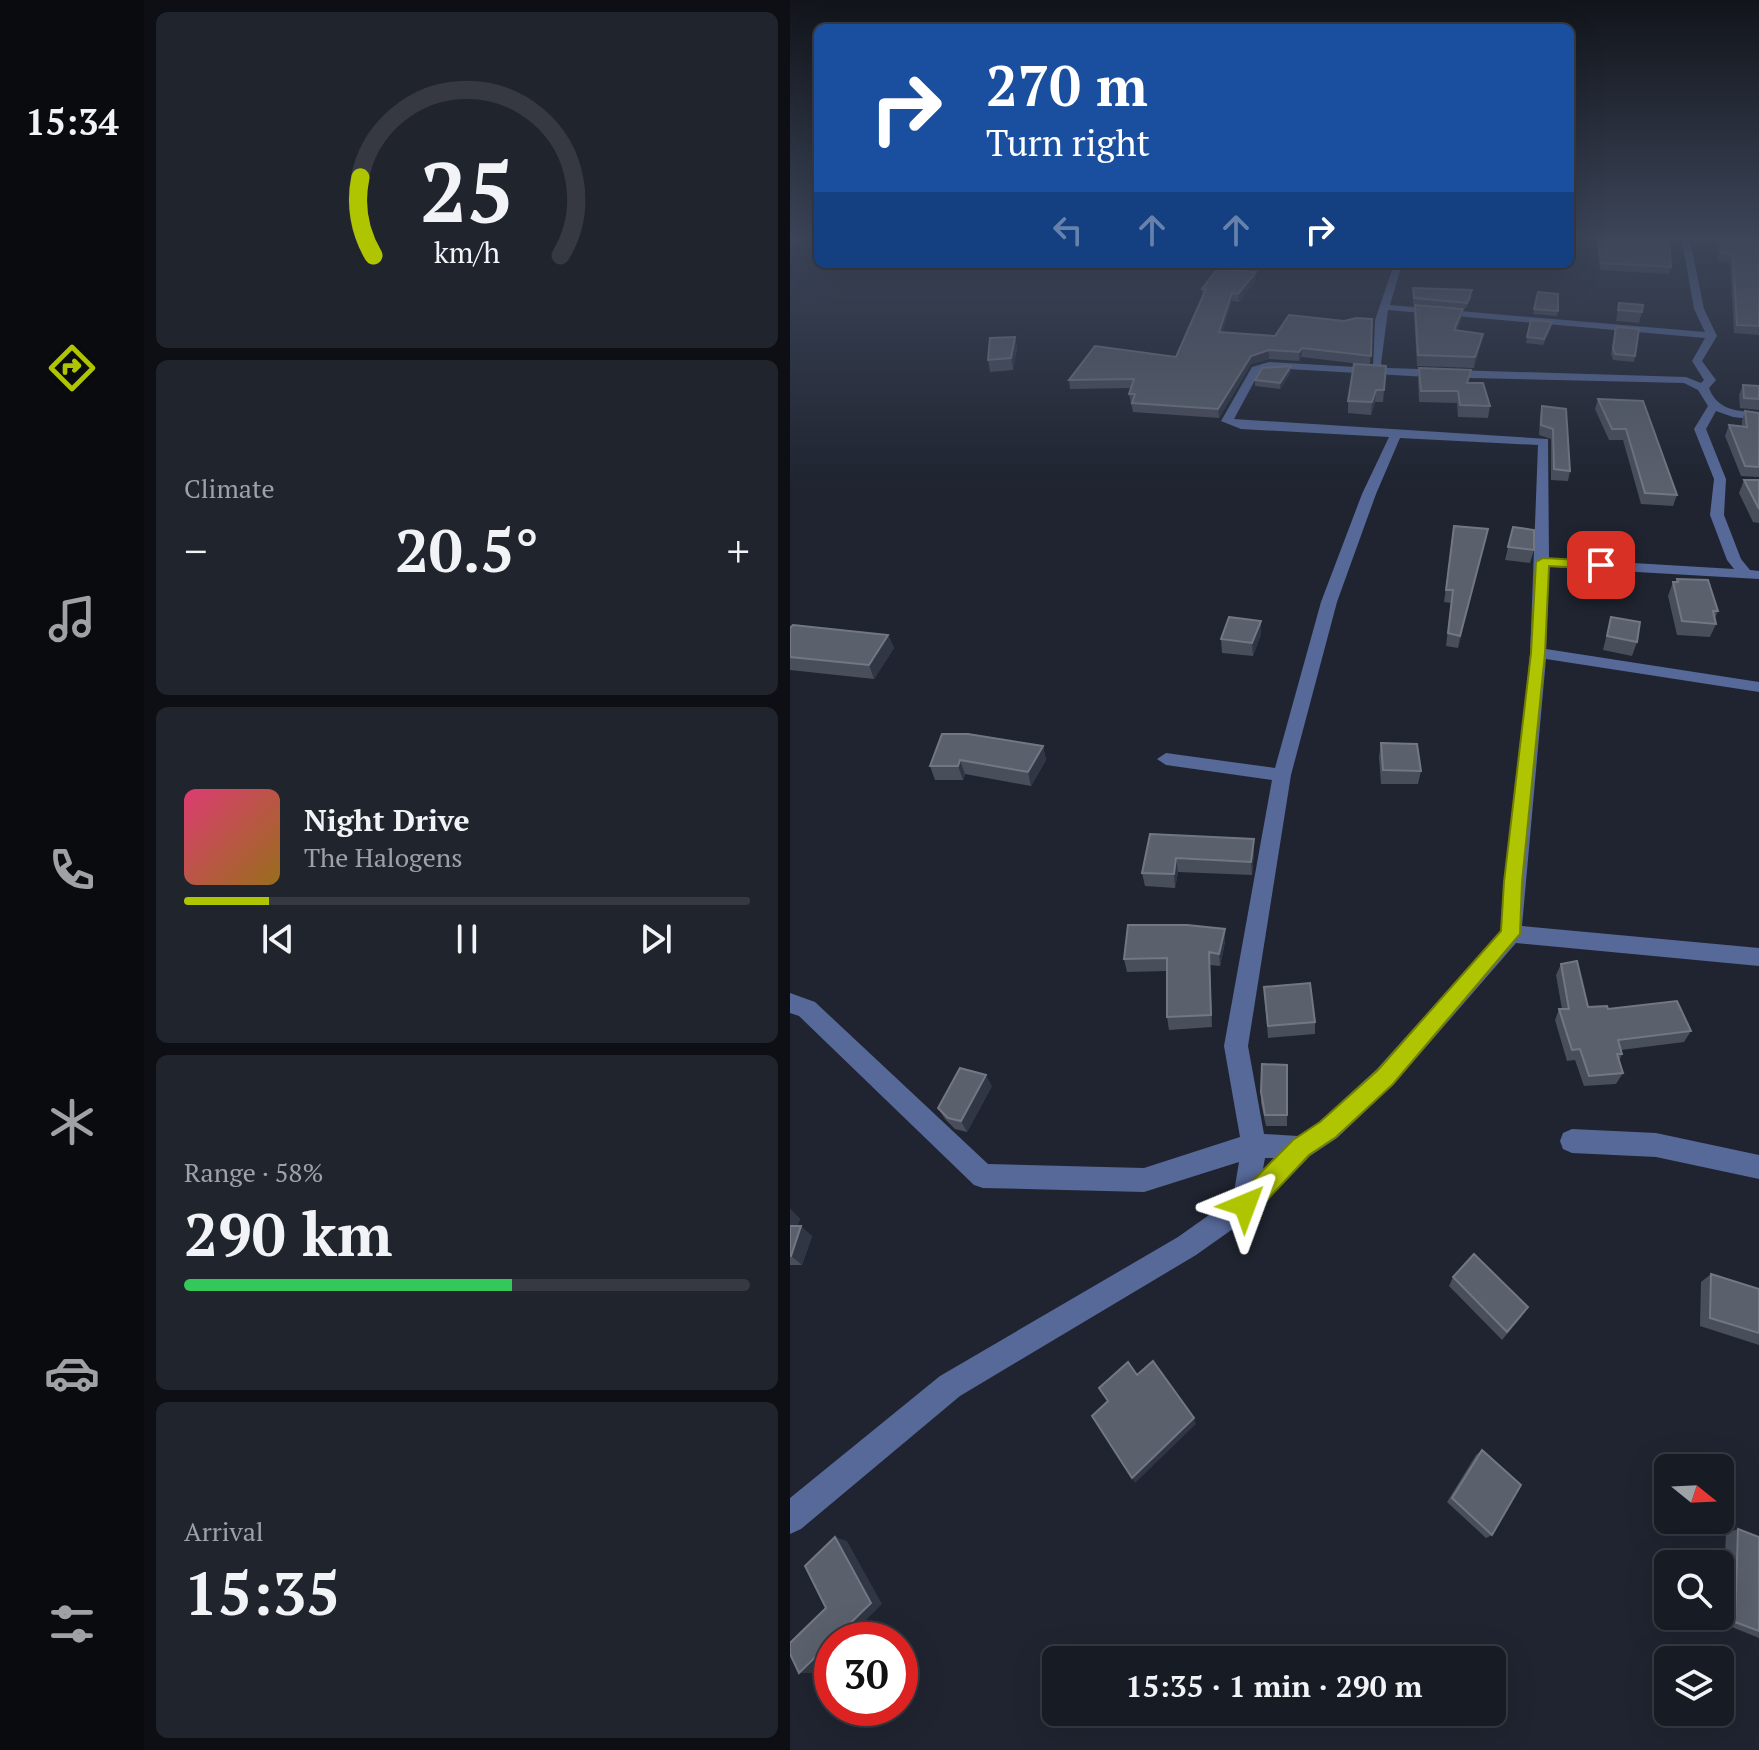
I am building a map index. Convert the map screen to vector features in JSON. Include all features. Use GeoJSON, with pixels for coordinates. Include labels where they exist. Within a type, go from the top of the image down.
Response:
{"type":"FeatureCollection","features":[{"type":"Feature","properties":{"kind":"street"},"geometry":{"type":"LineString","coordinates":[[1380,322],[1376,365],[1382,369]]}},
{"type":"Feature","properties":{"kind":"street"},"geometry":{"type":"LineString","coordinates":[[1550,322],[1712,336]]}},
{"type":"Feature","properties":{"kind":"street"},"geometry":{"type":"LineString","coordinates":[[1705,322],[1712,336]]}},
{"type":"Feature","properties":{"kind":"street"},"geometry":{"type":"LineString","coordinates":[[1703,388],[1710,380],[1697,361],[1712,336]]}},
{"type":"Feature","properties":{"kind":"street"},"geometry":{"type":"LineString","coordinates":[[790,1518],[950,1386],[1187,1246],[1245,1205],[1301,1148],[1328,1130],[1385,1077],[1511,934],[1513,882],[1538,653],[1543,562],[1544,442],[1395,436],[1241,425],[1227,421],[1256,369],[1263,366],[1382,369],[1428,374],[1686,380],[1703,388]]}},
{"type":"Feature","properties":{"kind":"street"},"geometry":{"type":"LineString","coordinates":[[1703,388],[1706,400],[1713,407],[1759,416]]}},
{"type":"Feature","properties":{"kind":"street"},"geometry":{"type":"LineString","coordinates":[[1713,407],[1700,429],[1720,479],[1717,515],[1734,560],[1752,574]]}},
{"type":"Feature","properties":{"kind":"street"},"geometry":{"type":"LineString","coordinates":[[1245,1205],[1254,1145],[1236,1046],[1282,775],[1329,602],[1369,494],[1395,436]]}},
{"type":"Feature","properties":{"kind":"street"},"geometry":{"type":"LineString","coordinates":[[1543,562],[1752,574]]}},
{"type":"Feature","properties":{"kind":"street"},"geometry":{"type":"LineString","coordinates":[[1538,653],[1759,687]]}},
{"type":"Feature","properties":{"kind":"street"},"geometry":{"type":"LineString","coordinates":[[1166,759],[1282,775]]}},
{"type":"Feature","properties":{"kind":"street"},"geometry":{"type":"LineString","coordinates":[[1511,934],[1759,957]]}},
{"type":"Feature","properties":{"kind":"street"},"geometry":{"type":"LineString","coordinates":[[790,1003],[807,1009],[983,1176],[1144,1180],[1254,1145],[1301,1148]]}},
{"type":"Feature","properties":{"kind":"street"},"geometry":{"type":"LineString","coordinates":[[1572,1141],[1656,1145],[1759,1167]]}},
{"type":"Feature","properties":{"kind":"building"},"geometry":{"type":"Polygon","coordinates":[[[1192,322],[1222,322],[1219,332],[1275,336],[1285,322],[1372,322],[1371,356],[1302,348],[1299,352],[1269,350],[1251,356],[1218,409],[1132,403],[1135,394],[1129,394],[1134,379],[1069,380],[1095,346],[1176,357],[1192,322]]]}},
{"type":"Feature","properties":{"kind":"building"},"geometry":{"type":"Polygon","coordinates":[[[1416,322],[1458,322],[1454,330],[1483,334],[1475,357],[1418,355],[1416,322]]]}},
{"type":"Feature","properties":{"kind":"building"},"geometry":{"type":"Polygon","coordinates":[[[1531,322],[1552,322],[1544,339],[1527,337],[1531,322]]]}},
{"type":"Feature","properties":{"kind":"building"},"geometry":{"type":"Polygon","coordinates":[[[1737,322],[1759,322],[1759,326],[1737,325],[1737,322]]]}},
{"type":"Feature","properties":{"kind":"building"},"geometry":{"type":"Polygon","coordinates":[[[1616,327],[1639,329],[1635,356],[1615,354],[1616,327]]]}},
{"type":"Feature","properties":{"kind":"building"},"geometry":{"type":"Polygon","coordinates":[[[1015,337],[1011,358],[988,360],[990,338],[1015,337]]]}},
{"type":"Feature","properties":{"kind":"building"},"geometry":{"type":"Polygon","coordinates":[[[1354,364],[1386,366],[1384,390],[1376,390],[1372,402],[1348,401],[1354,364]]]}},
{"type":"Feature","properties":{"kind":"building"},"geometry":{"type":"Polygon","coordinates":[[[1291,366],[1280,383],[1255,380],[1262,368],[1291,366]]]}},
{"type":"Feature","properties":{"kind":"building"},"geometry":{"type":"Polygon","coordinates":[[[1419,368],[1471,370],[1467,383],[1483,383],[1490,406],[1460,405],[1458,391],[1421,391],[1419,368]]]}},
{"type":"Feature","properties":{"kind":"building"},"geometry":{"type":"Polygon","coordinates":[[[1743,385],[1759,386],[1759,399],[1744,398],[1743,385]]]}},
{"type":"Feature","properties":{"kind":"building"},"geometry":{"type":"Polygon","coordinates":[[[1598,399],[1643,401],[1677,495],[1645,493],[1626,429],[1612,429],[1598,399]]]}},
{"type":"Feature","properties":{"kind":"building"},"geometry":{"type":"Polygon","coordinates":[[[1542,406],[1566,409],[1570,471],[1554,469],[1553,429],[1541,425],[1542,406]]]}},
{"type":"Feature","properties":{"kind":"building"},"geometry":{"type":"Polygon","coordinates":[[[1745,411],[1759,413],[1759,467],[1745,466],[1729,425],[1747,427],[1745,411]]]}},
{"type":"Feature","properties":{"kind":"building"},"geometry":{"type":"Polygon","coordinates":[[[1744,480],[1759,480],[1759,509],[1744,480]]]}},
{"type":"Feature","properties":{"kind":"building"},"geometry":{"type":"Polygon","coordinates":[[[1454,526],[1488,529],[1460,636],[1448,633],[1453,590],[1446,590],[1454,526]]]}},
{"type":"Feature","properties":{"kind":"building"},"geometry":{"type":"Polygon","coordinates":[[[1513,527],[1534,530],[1534,550],[1508,547],[1513,527]]]}},
{"type":"Feature","properties":{"kind":"building"},"geometry":{"type":"Polygon","coordinates":[[[1677,579],[1708,580],[1718,611],[1713,611],[1716,624],[1682,621],[1673,582],[1678,582],[1677,579]]]}},
{"type":"Feature","properties":{"kind":"building"},"geometry":{"type":"Polygon","coordinates":[[[1229,617],[1261,621],[1252,643],[1221,639],[1229,617]]]}},
{"type":"Feature","properties":{"kind":"building"},"geometry":{"type":"Polygon","coordinates":[[[1611,617],[1640,622],[1637,642],[1607,636],[1611,617]]]}},
{"type":"Feature","properties":{"kind":"building"},"geometry":{"type":"Polygon","coordinates":[[[793,625],[888,635],[869,665],[790,657],[790,628],[793,625]]]}},
{"type":"Feature","properties":{"kind":"building"},"geometry":{"type":"Polygon","coordinates":[[[942,734],[968,734],[1043,746],[1028,772],[960,760],[958,766],[930,766],[942,734]]]}},
{"type":"Feature","properties":{"kind":"building"},"geometry":{"type":"Polygon","coordinates":[[[1381,743],[1417,744],[1421,771],[1383,770],[1381,743]]]}},
{"type":"Feature","properties":{"kind":"building"},"geometry":{"type":"Polygon","coordinates":[[[1150,834],[1254,839],[1251,862],[1176,858],[1174,874],[1142,873],[1150,834]]]}},
{"type":"Feature","properties":{"kind":"building"},"geometry":{"type":"Polygon","coordinates":[[[1128,925],[1187,925],[1225,929],[1219,954],[1209,952],[1211,1015],[1167,1017],[1167,958],[1124,959],[1128,925]]]}},
{"type":"Feature","properties":{"kind":"building"},"geometry":{"type":"Polygon","coordinates":[[[1577,961],[1588,1007],[1607,1006],[1608,1009],[1677,1001],[1691,1031],[1618,1040],[1622,1054],[1617,1054],[1623,1073],[1589,1076],[1580,1049],[1572,1050],[1559,1009],[1569,1009],[1561,964],[1577,961]]]}},
{"type":"Feature","properties":{"kind":"building"},"geometry":{"type":"Polygon","coordinates":[[[1310,983],[1315,1022],[1268,1026],[1264,987],[1310,983]]]}},
{"type":"Feature","properties":{"kind":"building"},"geometry":{"type":"Polygon","coordinates":[[[1262,1064],[1287,1065],[1287,1115],[1265,1115],[1261,1092],[1262,1064]]]}},
{"type":"Feature","properties":{"kind":"building"},"geometry":{"type":"Polygon","coordinates":[[[960,1068],[986,1075],[961,1121],[948,1118],[938,1108],[960,1068]]]}},
{"type":"Feature","properties":{"kind":"building"},"geometry":{"type":"Polygon","coordinates":[[[790,1226],[801,1226],[791,1256],[790,1256],[790,1226]]]}},
{"type":"Feature","properties":{"kind":"building"},"geometry":{"type":"Polygon","coordinates":[[[1474,1254],[1528,1307],[1507,1332],[1453,1277],[1474,1254]]]}},
{"type":"Feature","properties":{"kind":"building"},"geometry":{"type":"Polygon","coordinates":[[[1711,1274],[1759,1289],[1759,1333],[1710,1318],[1711,1274]]]}},
{"type":"Feature","properties":{"kind":"building"},"geometry":{"type":"Polygon","coordinates":[[[1153,1361],[1194,1418],[1132,1478],[1092,1416],[1108,1401],[1099,1388],[1128,1362],[1137,1375],[1153,1361]]]}},
{"type":"Feature","properties":{"kind":"building"},"geometry":{"type":"Polygon","coordinates":[[[1482,1450],[1521,1485],[1492,1535],[1452,1498],[1482,1450]]]}},
{"type":"Feature","properties":{"kind":"building"},"geometry":{"type":"Polygon","coordinates":[[[1738,1529],[1759,1537],[1759,1631],[1735,1622],[1738,1529]]]}},
{"type":"Feature","properties":{"kind":"building"},"geometry":{"type":"Polygon","coordinates":[[[835,1537],[871,1603],[851,1622],[814,1622],[814,1658],[799,1673],[790,1654],[790,1643],[826,1608],[805,1566],[835,1537]]]}},
{"type":"Feature","properties":{"kind":"route"},"geometry":{"type":"LineString","coordinates":[[1245,1205],[1301,1148],[1328,1130],[1385,1077],[1511,934],[1513,882],[1538,653],[1543,562],[1601,565]]}}]}
